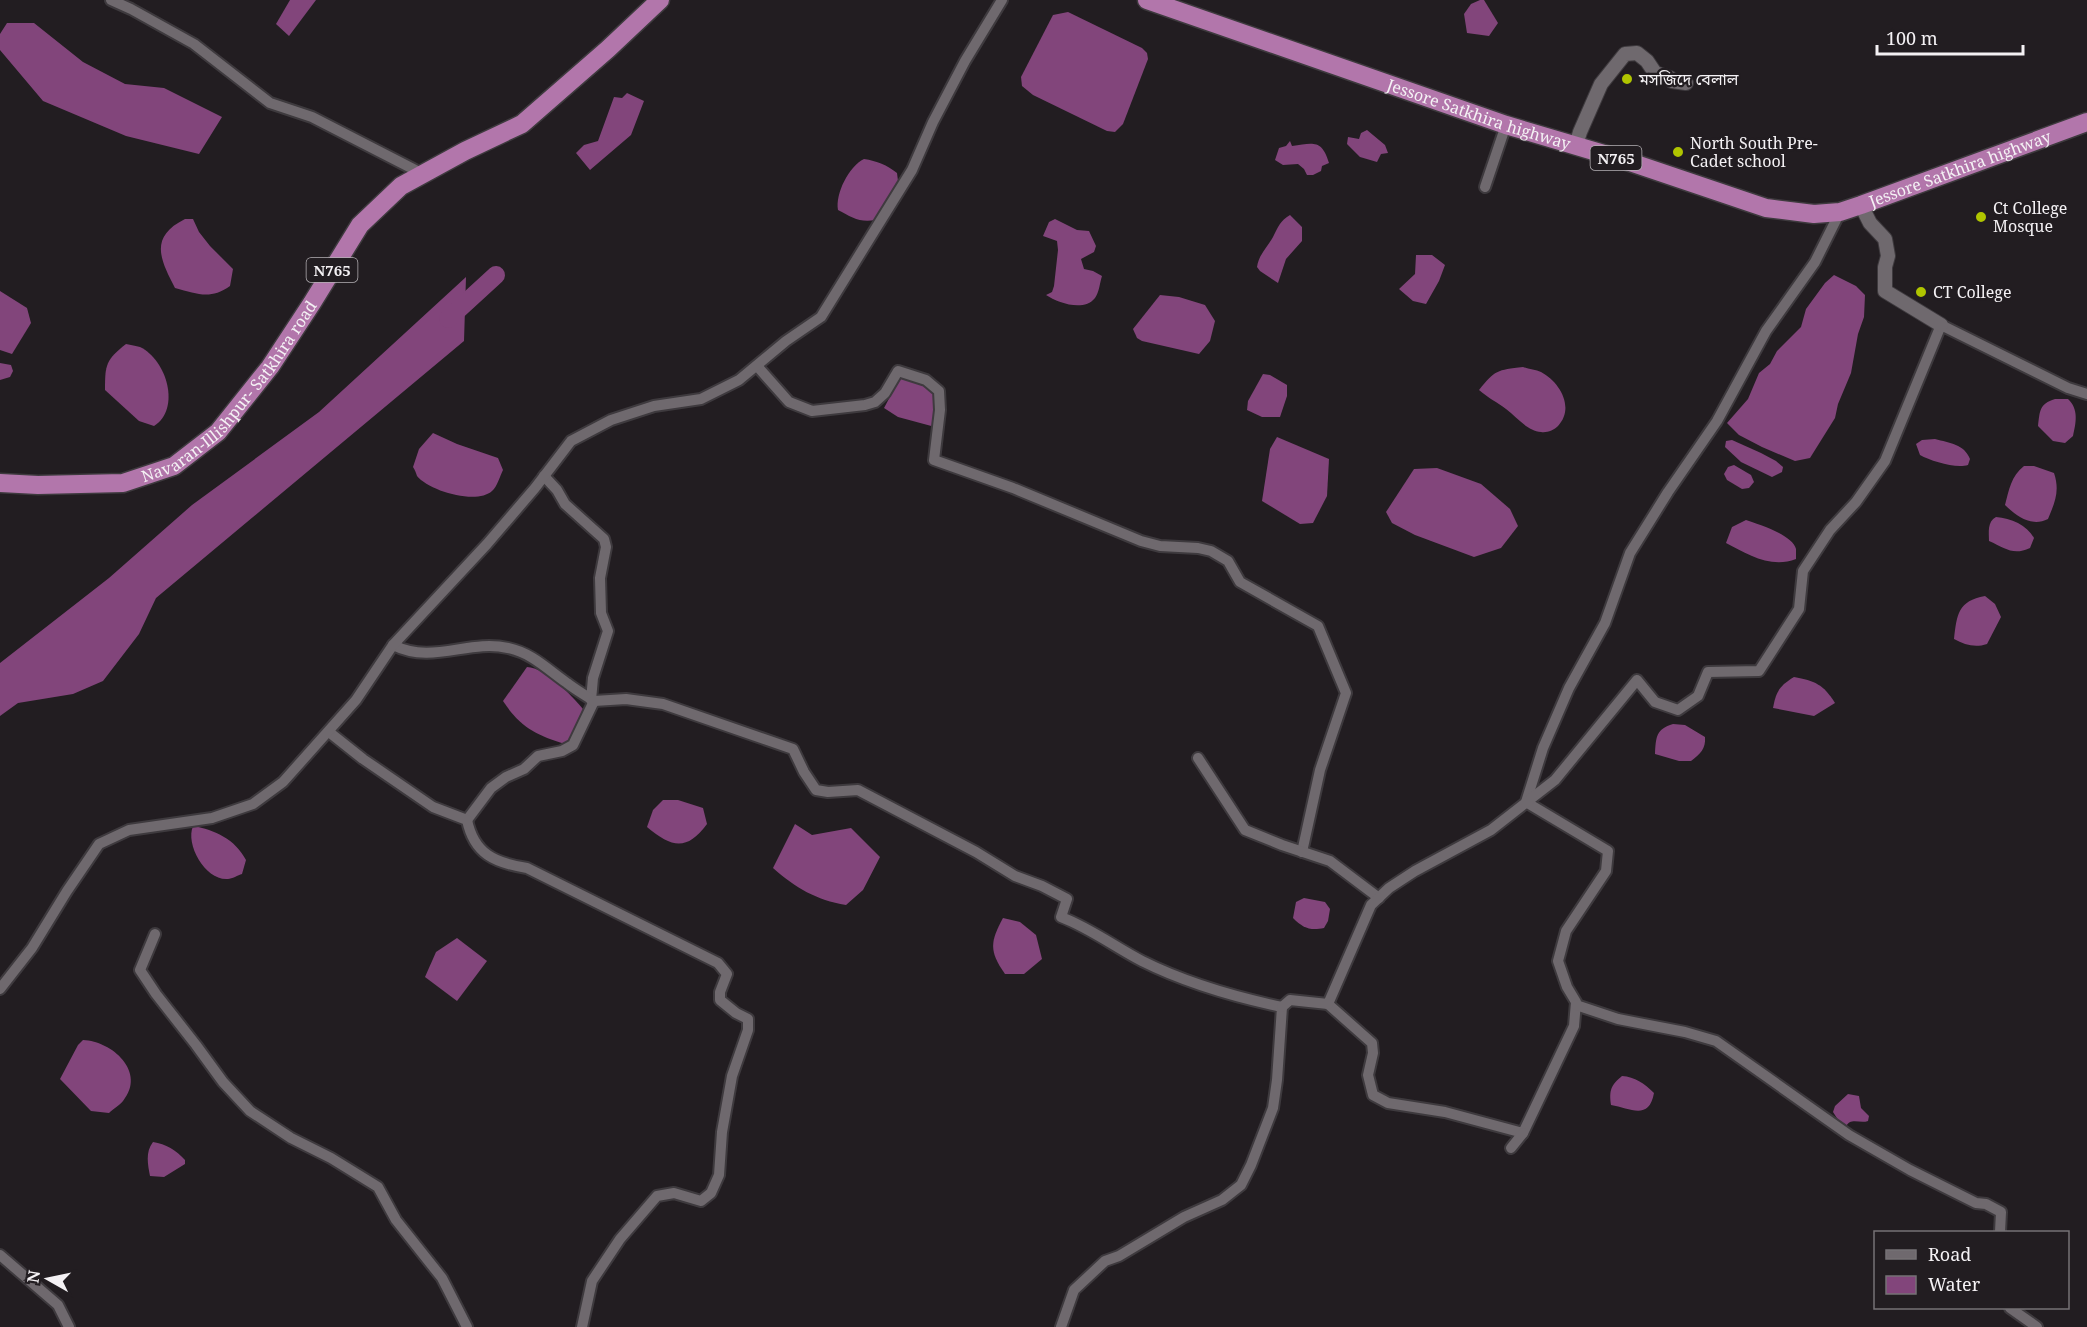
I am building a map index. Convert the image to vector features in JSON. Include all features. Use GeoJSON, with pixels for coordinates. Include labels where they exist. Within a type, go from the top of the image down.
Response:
{"type":"FeatureCollection","features":[{"type":"Feature","properties":{"kind":"highway","name":"Navaran-Illishpur- Satkhira road"},"geometry":{"type":"LineString","coordinates":[[0,483],[38,485],[123,483],[174,466],[218,432],[270,367],[360,225],[401,186],[522,124],[660,0]]}},
{"type":"Feature","properties":{"kind":"highway","name":"Jessore Satkhira highway"},"geometry":{"type":"LineString","coordinates":[[1147,0],[1506,124],[1766,208],[1814,214],[1840,212],[2087,122]]}},
{"type":"Feature","properties":{"kind":"street"},"geometry":{"type":"LineString","coordinates":[[111,0],[132,9],[194,44],[270,104],[312,117],[423,174]]}},
{"type":"Feature","properties":{"kind":"street"},"geometry":{"type":"LineString","coordinates":[[0,990],[32,948],[99,844],[129,830],[212,818],[253,804],[283,782],[356,700],[393,645],[487,544],[571,441],[611,420],[654,406],[701,399],[739,380],[786,341],[821,317],[912,170],[933,122],[965,61],[1002,0]]}},
{"type":"Feature","properties":{"kind":"street"},"geometry":{"type":"LineString","coordinates":[[1576,145],[1601,84],[1625,54],[1637,53],[1647,61],[1654,72],[1672,81],[1686,83]]}},
{"type":"Feature","properties":{"kind":"street"},"geometry":{"type":"LineString","coordinates":[[1485,187],[1506,124]]}},
{"type":"Feature","properties":{"kind":"street"},"geometry":{"type":"LineString","coordinates":[[1861,205],[1870,223],[1885,239],[1888,256],[1885,267],[1885,291],[1941,325],[2068,388],[2087,394]]}},
{"type":"Feature","properties":{"kind":"street"},"geometry":{"type":"LineString","coordinates":[[1526,802],[1543,748],[1569,688],[1605,623],[1630,553],[1668,492],[1717,421],[1766,331],[1815,262],[1840,212]]}},
{"type":"Feature","properties":{"kind":"street"},"geometry":{"type":"LineString","coordinates":[[1328,1004],[1371,905],[1389,888],[1415,871],[1491,830],[1555,780],[1637,680],[1656,702],[1678,710],[1698,696],[1708,672],[1759,671],[1799,609],[1803,571],[1830,530],[1856,502],[1886,461],[1941,325]]}},
{"type":"Feature","properties":{"kind":"street"},"geometry":{"type":"LineString","coordinates":[[757,366],[789,402],[812,411],[875,402],[885,393],[898,371],[926,381],[939,391],[940,410],[934,460],[1013,488],[1141,541],[1160,546],[1212,551],[1228,561],[1240,582],[1318,626],[1346,693],[1320,770],[1302,852]]}},
{"type":"Feature","properties":{"kind":"street"},"geometry":{"type":"LineString","coordinates":[[544,476],[557,490],[565,504],[604,539],[606,547],[600,578],[601,613],[608,631],[593,678],[592,701],[573,745],[561,751],[538,756],[524,769],[506,777],[491,788],[467,820],[470,836],[484,854],[506,865],[527,868],[718,963],[727,975],[720,992],[720,1000],[748,1019],[748,1030],[732,1076],[722,1132],[719,1175],[711,1193],[701,1201],[674,1193],[657,1196],[620,1239],[592,1281],[582,1327]]}},
{"type":"Feature","properties":{"kind":"street"},"geometry":{"type":"LineString","coordinates":[[393,645],[406,651],[422,654],[491,646],[508,648],[535,658],[592,701],[626,699],[663,704],[793,749],[816,790],[828,792],[858,790],[976,852],[1015,876],[1054,891],[1067,899],[1061,917],[1084,927],[1144,962],[1224,994],[1282,1007]]}},
{"type":"Feature","properties":{"kind":"street"},"geometry":{"type":"LineString","coordinates":[[329,732],[363,759],[433,807],[467,820]]}},
{"type":"Feature","properties":{"kind":"street"},"geometry":{"type":"LineString","coordinates":[[1198,758],[1245,830],[1330,861],[1379,898]]}},
{"type":"Feature","properties":{"kind":"street"},"geometry":{"type":"LineString","coordinates":[[1511,1148],[1522,1133],[1574,1026],[1576,1005],[1558,961],[1566,931],[1606,871],[1608,851],[1526,802]]}},
{"type":"Feature","properties":{"kind":"street"},"geometry":{"type":"LineString","coordinates":[[155,934],[140,970],[223,1082],[250,1111],[291,1138],[331,1158],[378,1187],[396,1220],[442,1278],[467,1327]]}},
{"type":"Feature","properties":{"kind":"street"},"geometry":{"type":"LineString","coordinates":[[1061,1327],[1074,1290],[1105,1261],[1127,1251],[1184,1217],[1222,1200],[1241,1185],[1273,1108],[1282,1007],[1290,1000],[1328,1004],[1372,1043],[1373,1053],[1368,1075],[1373,1095],[1388,1103],[1445,1112],[1522,1133]]}},
{"type":"Feature","properties":{"kind":"street"},"geometry":{"type":"LineString","coordinates":[[1576,1005],[1618,1019],[1685,1032],[1716,1041],[1850,1136],[1910,1170],[1976,1203],[1986,1204],[2001,1212],[2000,1231]]}},
{"type":"Feature","properties":{"kind":"street"},"geometry":{"type":"LineString","coordinates":[[0,1255],[58,1305],[69,1327]]}},
{"type":"Feature","properties":{"kind":"street"},"geometry":{"type":"LineString","coordinates":[[2011,1309],[2037,1327]]}},
{"type":"Feature","properties":{"kind":"water"},"geometry":{"type":"Polygon","coordinates":[[[290,0],[316,0],[289,36],[276,24],[290,0]]]}},
{"type":"Feature","properties":{"kind":"water"},"geometry":{"type":"Polygon","coordinates":[[[1484,0],[1498,23],[1489,36],[1467,33],[1464,14],[1471,4],[1484,0]]]}},
{"type":"Feature","properties":{"kind":"water"},"geometry":{"type":"Polygon","coordinates":[[[1068,12],[1142,48],[1147,53],[1148,59],[1123,124],[1115,132],[1107,131],[1033,95],[1022,86],[1021,77],[1053,15],[1068,12]]]}},
{"type":"Feature","properties":{"kind":"water"},"geometry":{"type":"Polygon","coordinates":[[[7,23],[34,23],[83,62],[125,84],[164,88],[222,117],[199,154],[126,136],[43,101],[0,50],[0,34],[7,23]]]}},
{"type":"Feature","properties":{"kind":"water"},"geometry":{"type":"Polygon","coordinates":[[[627,93],[644,101],[631,135],[590,170],[576,153],[584,145],[598,141],[614,97],[622,98],[627,93]]]}},
{"type":"Feature","properties":{"kind":"water"},"geometry":{"type":"Polygon","coordinates":[[[1367,130],[1385,145],[1388,153],[1381,154],[1377,162],[1360,157],[1347,144],[1348,137],[1359,139],[1361,133],[1367,130]]]}},
{"type":"Feature","properties":{"kind":"water"},"geometry":{"type":"Polygon","coordinates":[[[1290,141],[1292,146],[1316,144],[1320,146],[1329,163],[1313,175],[1307,175],[1298,164],[1283,165],[1275,160],[1279,148],[1286,146],[1290,141]]]}},
{"type":"Feature","properties":{"kind":"water"},"geometry":{"type":"Polygon","coordinates":[[[864,159],[882,164],[897,173],[898,181],[875,220],[870,221],[851,217],[838,210],[839,196],[844,181],[853,168],[864,159]]]}},
{"type":"Feature","properties":{"kind":"water"},"geometry":{"type":"Polygon","coordinates":[[[1290,215],[1302,227],[1302,241],[1286,259],[1278,283],[1257,267],[1261,255],[1280,224],[1290,215]]]}},
{"type":"Feature","properties":{"kind":"water"},"geometry":{"type":"Polygon","coordinates":[[[185,219],[193,219],[199,232],[210,246],[233,269],[230,286],[210,294],[175,288],[162,258],[162,241],[166,233],[185,219]]]}},
{"type":"Feature","properties":{"kind":"water"},"geometry":{"type":"Polygon","coordinates":[[[1055,219],[1077,230],[1089,231],[1096,246],[1094,252],[1081,259],[1084,269],[1102,276],[1095,298],[1084,305],[1071,305],[1046,295],[1052,292],[1054,286],[1058,250],[1057,241],[1043,236],[1049,222],[1055,219]]]}},
{"type":"Feature","properties":{"kind":"water"},"geometry":{"type":"Polygon","coordinates":[[[1416,255],[1432,255],[1445,265],[1426,304],[1413,301],[1399,289],[1415,274],[1416,255]]]}},
{"type":"Feature","properties":{"kind":"water"},"geometry":{"type":"Polygon","coordinates":[[[1834,275],[1856,286],[1865,295],[1864,317],[1858,334],[1851,373],[1838,404],[1835,418],[1810,458],[1795,461],[1739,435],[1727,423],[1748,399],[1759,373],[1770,364],[1777,351],[1801,327],[1806,309],[1825,283],[1834,275]]]}},
{"type":"Feature","properties":{"kind":"water"},"geometry":{"type":"Polygon","coordinates":[[[466,277],[464,341],[156,598],[139,634],[103,681],[73,694],[18,703],[0,716],[0,663],[109,578],[192,505],[319,412],[466,277]]]}},
{"type":"Feature","properties":{"kind":"water"},"geometry":{"type":"Polygon","coordinates":[[[0,291],[27,308],[31,323],[12,354],[0,350],[0,291]]]}},
{"type":"Feature","properties":{"kind":"water"},"geometry":{"type":"Polygon","coordinates":[[[1160,295],[1179,297],[1205,305],[1215,321],[1210,341],[1199,354],[1137,338],[1133,329],[1160,295]]]}},
{"type":"Feature","properties":{"kind":"water"},"geometry":{"type":"Polygon","coordinates":[[[126,344],[140,347],[149,353],[163,373],[169,397],[162,418],[154,426],[139,421],[105,390],[108,363],[114,354],[126,344]]]}},
{"type":"Feature","properties":{"kind":"water"},"geometry":{"type":"Polygon","coordinates":[[[0,363],[11,365],[13,371],[10,377],[0,380],[0,363]]]}},
{"type":"Feature","properties":{"kind":"water"},"geometry":{"type":"Polygon","coordinates":[[[1523,367],[1548,376],[1563,396],[1565,411],[1563,419],[1558,426],[1548,432],[1531,429],[1479,390],[1497,372],[1523,367]]]}},
{"type":"Feature","properties":{"kind":"water"},"geometry":{"type":"Polygon","coordinates":[[[1263,374],[1270,375],[1287,385],[1287,396],[1280,417],[1262,417],[1247,410],[1248,401],[1263,374]]]}},
{"type":"Feature","properties":{"kind":"water"},"geometry":{"type":"Polygon","coordinates":[[[906,377],[932,389],[938,406],[935,427],[898,417],[884,408],[900,378],[906,377]]]}},
{"type":"Feature","properties":{"kind":"water"},"geometry":{"type":"Polygon","coordinates":[[[2055,399],[2068,399],[2074,407],[2076,421],[2073,436],[2065,443],[2053,441],[2038,426],[2041,409],[2046,403],[2055,399]]]}},
{"type":"Feature","properties":{"kind":"water"},"geometry":{"type":"Polygon","coordinates":[[[433,433],[498,458],[503,470],[494,489],[485,495],[465,496],[442,491],[423,482],[413,467],[419,449],[433,433]]]}},
{"type":"Feature","properties":{"kind":"water"},"geometry":{"type":"Polygon","coordinates":[[[1277,437],[1329,459],[1327,496],[1313,523],[1300,524],[1262,501],[1270,449],[1277,437]]]}},
{"type":"Feature","properties":{"kind":"water"},"geometry":{"type":"Polygon","coordinates":[[[1935,439],[1956,445],[1964,450],[1970,459],[1968,465],[1950,465],[1920,455],[1916,444],[1922,440],[1935,439]]]}},
{"type":"Feature","properties":{"kind":"water"},"geometry":{"type":"Polygon","coordinates":[[[1732,440],[1776,461],[1783,467],[1782,472],[1772,477],[1741,462],[1725,447],[1726,441],[1732,440]]]}},
{"type":"Feature","properties":{"kind":"water"},"geometry":{"type":"Polygon","coordinates":[[[1734,465],[1751,475],[1754,482],[1749,488],[1742,489],[1727,480],[1724,474],[1728,467],[1734,465]]]}},
{"type":"Feature","properties":{"kind":"water"},"geometry":{"type":"Polygon","coordinates":[[[2024,466],[2034,466],[2054,473],[2057,491],[2048,519],[2036,522],[2025,520],[2005,505],[2013,479],[2024,466]]]}},
{"type":"Feature","properties":{"kind":"water"},"geometry":{"type":"Polygon","coordinates":[[[1437,468],[1481,484],[1510,509],[1518,526],[1501,548],[1474,557],[1415,535],[1392,523],[1386,512],[1414,469],[1437,468]]]}},
{"type":"Feature","properties":{"kind":"water"},"geometry":{"type":"Polygon","coordinates":[[[1996,517],[2013,521],[2027,529],[2034,538],[2030,548],[2014,551],[1989,541],[1990,524],[1996,517]]]}},
{"type":"Feature","properties":{"kind":"water"},"geometry":{"type":"Polygon","coordinates":[[[1746,520],[1789,539],[1796,549],[1796,559],[1777,562],[1759,559],[1726,543],[1732,527],[1746,520]]]}},
{"type":"Feature","properties":{"kind":"water"},"geometry":{"type":"Polygon","coordinates":[[[1985,596],[1995,604],[2001,617],[1987,644],[1970,645],[1954,639],[1956,622],[1964,605],[1985,596]]]}},
{"type":"Feature","properties":{"kind":"water"},"geometry":{"type":"Polygon","coordinates":[[[527,667],[550,677],[583,709],[578,727],[565,744],[545,737],[522,724],[503,701],[527,667]]]}},
{"type":"Feature","properties":{"kind":"water"},"geometry":{"type":"Polygon","coordinates":[[[1794,677],[1818,684],[1835,703],[1814,716],[1773,708],[1779,690],[1794,677]]]}},
{"type":"Feature","properties":{"kind":"water"},"geometry":{"type":"Polygon","coordinates":[[[1673,724],[1685,725],[1705,737],[1702,751],[1691,761],[1679,761],[1655,754],[1658,734],[1663,728],[1673,724]]]}},
{"type":"Feature","properties":{"kind":"water"},"geometry":{"type":"Polygon","coordinates":[[[663,800],[678,800],[703,808],[707,824],[693,839],[686,842],[679,844],[664,839],[647,827],[653,810],[663,800]]]}},
{"type":"Feature","properties":{"kind":"water"},"geometry":{"type":"Polygon","coordinates":[[[795,824],[812,835],[851,828],[880,857],[863,890],[846,905],[825,900],[807,892],[773,868],[795,824]]]}},
{"type":"Feature","properties":{"kind":"water"},"geometry":{"type":"Polygon","coordinates":[[[193,826],[217,833],[236,846],[246,860],[242,874],[230,879],[220,878],[205,868],[192,843],[193,826]]]}},
{"type":"Feature","properties":{"kind":"water"},"geometry":{"type":"Polygon","coordinates":[[[1304,898],[1325,902],[1330,909],[1324,928],[1307,928],[1293,918],[1296,902],[1304,898]]]}},
{"type":"Feature","properties":{"kind":"water"},"geometry":{"type":"Polygon","coordinates":[[[1003,918],[1020,922],[1036,935],[1042,959],[1024,974],[1005,974],[996,959],[994,940],[1003,918]]]}},
{"type":"Feature","properties":{"kind":"water"},"geometry":{"type":"Polygon","coordinates":[[[457,938],[487,961],[457,1001],[425,977],[436,952],[457,938]]]}},
{"type":"Feature","properties":{"kind":"water"},"geometry":{"type":"Polygon","coordinates":[[[83,1040],[105,1046],[115,1052],[129,1069],[131,1079],[129,1090],[122,1102],[109,1113],[91,1111],[60,1079],[83,1040]]]}},
{"type":"Feature","properties":{"kind":"water"},"geometry":{"type":"Polygon","coordinates":[[[1622,1076],[1639,1081],[1654,1093],[1648,1107],[1638,1111],[1611,1105],[1612,1088],[1622,1076]]]}},
{"type":"Feature","properties":{"kind":"water"},"geometry":{"type":"Polygon","coordinates":[[[1848,1094],[1859,1096],[1861,1108],[1869,1116],[1868,1121],[1853,1121],[1846,1127],[1842,1126],[1833,1112],[1835,1106],[1848,1094]]]}},
{"type":"Feature","properties":{"kind":"water"},"geometry":{"type":"Polygon","coordinates":[[[153,1142],[174,1150],[185,1160],[185,1164],[164,1177],[150,1176],[148,1154],[153,1142]]]}},
{"type":"Feature","properties":{"kind":"waterway"},"geometry":{"type":"LineString","coordinates":[[448,319],[496,275]]}},
{"type":"Feature","properties":{"kind":"place","name":"মসজিদে বেলাল"},"geometry":{"type":"Point","coordinates":[1627,79]}},
{"type":"Feature","properties":{"kind":"place","name":"North South Pre- Cadet school"},"geometry":{"type":"Point","coordinates":[1678,152]}},
{"type":"Feature","properties":{"kind":"place","name":"Ct College Mosque"},"geometry":{"type":"Point","coordinates":[1981,217]}},
{"type":"Feature","properties":{"kind":"place","name":"CT College"},"geometry":{"type":"Point","coordinates":[1921,292]}}]}
